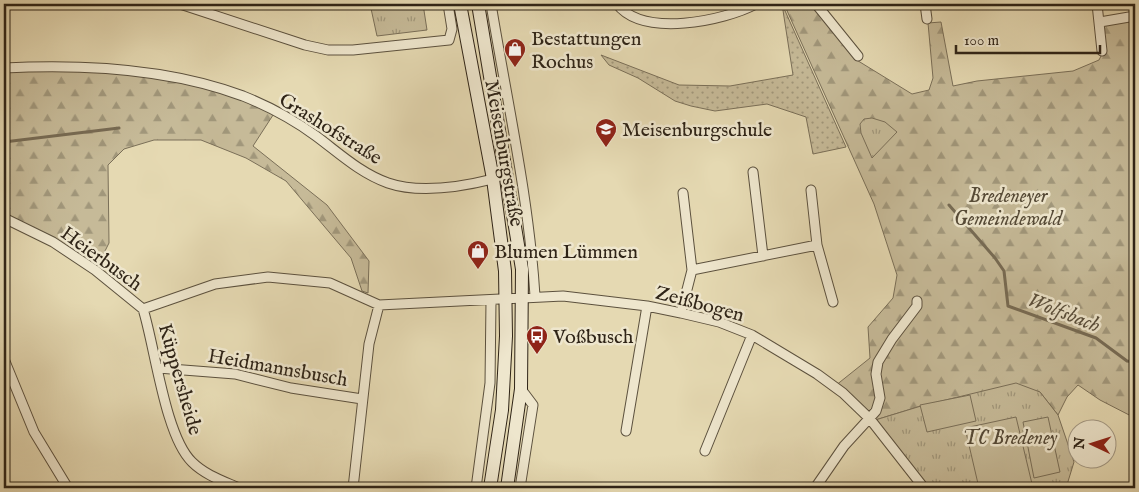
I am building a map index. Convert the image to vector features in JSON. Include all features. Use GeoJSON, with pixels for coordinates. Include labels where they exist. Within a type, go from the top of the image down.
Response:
{"type":"FeatureCollection","features":[{"type":"Feature","properties":{"kind":"main road","name":"Meisenburgstraße"},"geometry":{"type":"LineString","coordinates":[[460,4],[492,178],[505,272],[502,410],[490,488]]}},
{"type":"Feature","properties":{"kind":"main road","name":"Meisenburgstraße"},"geometry":{"type":"LineString","coordinates":[[478,4],[522,269],[529,297],[522,389],[507,488]]}},
{"type":"Feature","properties":{"kind":"street"},"geometry":{"type":"LineString","coordinates":[[180,4],[305,45],[328,50],[353,50],[449,40],[452,30],[448,4]]}},
{"type":"Feature","properties":{"kind":"street","name":"Meisenburgstraße"},"geometry":{"type":"LineString","coordinates":[[491,4],[524,196],[532,255],[529,297]]}},
{"type":"Feature","properties":{"kind":"street"},"geometry":{"type":"LineString","coordinates":[[617,4],[628,14],[636,18],[678,23],[698,22],[724,17],[756,4]]}},
{"type":"Feature","properties":{"kind":"street"},"geometry":{"type":"LineString","coordinates":[[816,4],[858,56]]}},
{"type":"Feature","properties":{"kind":"street"},"geometry":{"type":"LineString","coordinates":[[925,4],[928,19]]}},
{"type":"Feature","properties":{"kind":"street"},"geometry":{"type":"LineString","coordinates":[[1098,4],[1102,51]]}},
{"type":"Feature","properties":{"kind":"street"},"geometry":{"type":"LineString","coordinates":[[1100,22],[1135,16]]}},
{"type":"Feature","properties":{"kind":"street","name":"Grashofstraße"},"geometry":{"type":"LineString","coordinates":[[4,68],[91,68],[152,74],[194,82],[245,97],[277,112],[314,134],[358,168],[390,184],[406,187],[433,188],[476,183],[492,178]]}},
{"type":"Feature","properties":{"kind":"street"},"geometry":{"type":"LineString","coordinates":[[753,172],[763,256]]}},
{"type":"Feature","properties":{"kind":"street"},"geometry":{"type":"LineString","coordinates":[[811,190],[818,245],[833,302]]}},
{"type":"Feature","properties":{"kind":"street"},"geometry":{"type":"LineString","coordinates":[[681,314],[692,270],[683,194]]}},
{"type":"Feature","properties":{"kind":"street","name":"Heierbusch"},"geometry":{"type":"LineString","coordinates":[[4,218],[67,252],[95,270],[143,309],[215,284],[268,277],[330,283],[379,305],[505,300]]}},
{"type":"Feature","properties":{"kind":"street"},"geometry":{"type":"LineString","coordinates":[[692,270],[818,245]]}},
{"type":"Feature","properties":{"kind":"street","name":"Zeißbogen"},"geometry":{"type":"LineString","coordinates":[[505,300],[563,296],[647,306],[719,322],[752,335],[786,353],[843,393],[870,419],[924,488]]}},
{"type":"Feature","properties":{"kind":"street"},"geometry":{"type":"LineString","coordinates":[[476,488],[490,383],[491,301]]}},
{"type":"Feature","properties":{"kind":"street"},"geometry":{"type":"LineString","coordinates":[[815,488],[844,446],[870,419],[879,405],[880,398],[876,374],[878,362],[917,306],[917,301]]}},
{"type":"Feature","properties":{"kind":"street"},"geometry":{"type":"LineString","coordinates":[[353,488],[369,344],[379,305]]}},
{"type":"Feature","properties":{"kind":"street"},"geometry":{"type":"LineString","coordinates":[[626,431],[647,306]]}},
{"type":"Feature","properties":{"kind":"street","name":"Küppersheide"},"geometry":{"type":"LineString","coordinates":[[143,309],[168,409],[185,453],[199,468],[239,488]]}},
{"type":"Feature","properties":{"kind":"street"},"geometry":{"type":"LineString","coordinates":[[705,452],[752,335]]}},
{"type":"Feature","properties":{"kind":"street"},"geometry":{"type":"LineString","coordinates":[[4,359],[34,432],[68,488]]}},
{"type":"Feature","properties":{"kind":"street","name":"Heidmannsbusch"},"geometry":{"type":"LineString","coordinates":[[158,368],[235,374],[291,388],[362,399]]}},
{"type":"Feature","properties":{"kind":"street","name":"Meisenburgstraße"},"geometry":{"type":"LineString","coordinates":[[520,488],[533,405],[522,389]]}},
{"type":"Feature","properties":{"kind":"green space"},"geometry":{"type":"Polygon","coordinates":[[[370,4],[423,4],[427,30],[377,36],[370,4]]]}},
{"type":"Feature","properties":{"kind":"green space"},"geometry":{"type":"Polygon","coordinates":[[[782,4],[846,147],[813,154],[806,117],[767,104],[715,111],[691,106],[675,101],[638,78],[609,65],[601,55],[679,85],[730,86],[793,75],[782,4]]]}},
{"type":"Feature","properties":{"kind":"green space","name":"Bredeneyer Gemeindewald"},"geometry":{"type":"Polygon","coordinates":[[[784,4],[812,4],[855,59],[912,94],[929,90],[933,78],[928,23],[941,22],[953,86],[977,81],[1073,71],[1099,60],[1103,52],[1102,23],[1135,18],[1135,418],[1100,400],[1078,385],[1067,397],[1058,415],[1040,392],[921,406],[872,421],[835,386],[870,358],[868,327],[893,298],[897,275],[874,204],[784,4]]]}},
{"type":"Feature","properties":{"kind":"green space"},"geometry":{"type":"Polygon","coordinates":[[[42,69],[143,74],[206,86],[275,112],[253,146],[327,205],[369,261],[368,293],[362,291],[351,258],[286,181],[246,158],[201,140],[154,140],[124,149],[108,165],[109,243],[96,269],[4,216],[4,71],[42,69]]]}},
{"type":"Feature","properties":{"kind":"green space"},"geometry":{"type":"Polygon","coordinates":[[[872,118],[885,122],[897,132],[872,158],[861,133],[860,124],[864,119],[872,118]]]}},
{"type":"Feature","properties":{"kind":"green space","name":"TC Bredeney"},"geometry":{"type":"Polygon","coordinates":[[[1016,383],[1040,392],[1058,415],[1066,438],[1066,470],[1072,470],[1066,488],[926,488],[872,421],[921,406],[1016,383]]]}},
{"type":"Feature","properties":{"kind":"green space"},"geometry":{"type":"Polygon","coordinates":[[[970,395],[976,421],[927,432],[920,405],[970,395]]]}},
{"type":"Feature","properties":{"kind":"green space"},"geometry":{"type":"Polygon","coordinates":[[[1016,417],[1033,488],[979,488],[965,428],[1016,417]]]}},
{"type":"Feature","properties":{"kind":"green space"},"geometry":{"type":"Polygon","coordinates":[[[1048,417],[1060,472],[1034,478],[1023,422],[1048,417]]]}},
{"type":"Feature","properties":{"kind":"waterway"},"geometry":{"type":"LineString","coordinates":[[4,142],[119,128]]}},
{"type":"Feature","properties":{"kind":"waterway","name":"Wolfsbach"},"geometry":{"type":"LineString","coordinates":[[949,205],[1004,271],[1008,306],[1096,338],[1127,361],[1135,362]]}},
{"type":"Feature","properties":{"kind":"place","name":"Bestattungen Rochus"},"geometry":{"type":"Point","coordinates":[515,68]}},
{"type":"Feature","properties":{"kind":"place","name":"Meisenburgschule"},"geometry":{"type":"Point","coordinates":[606,148]}},
{"type":"Feature","properties":{"kind":"place","name":"Blumen Lümmen"},"geometry":{"type":"Point","coordinates":[478,270]}},
{"type":"Feature","properties":{"kind":"place","name":"Voßbusch"},"geometry":{"type":"Point","coordinates":[537,355]}}]}
